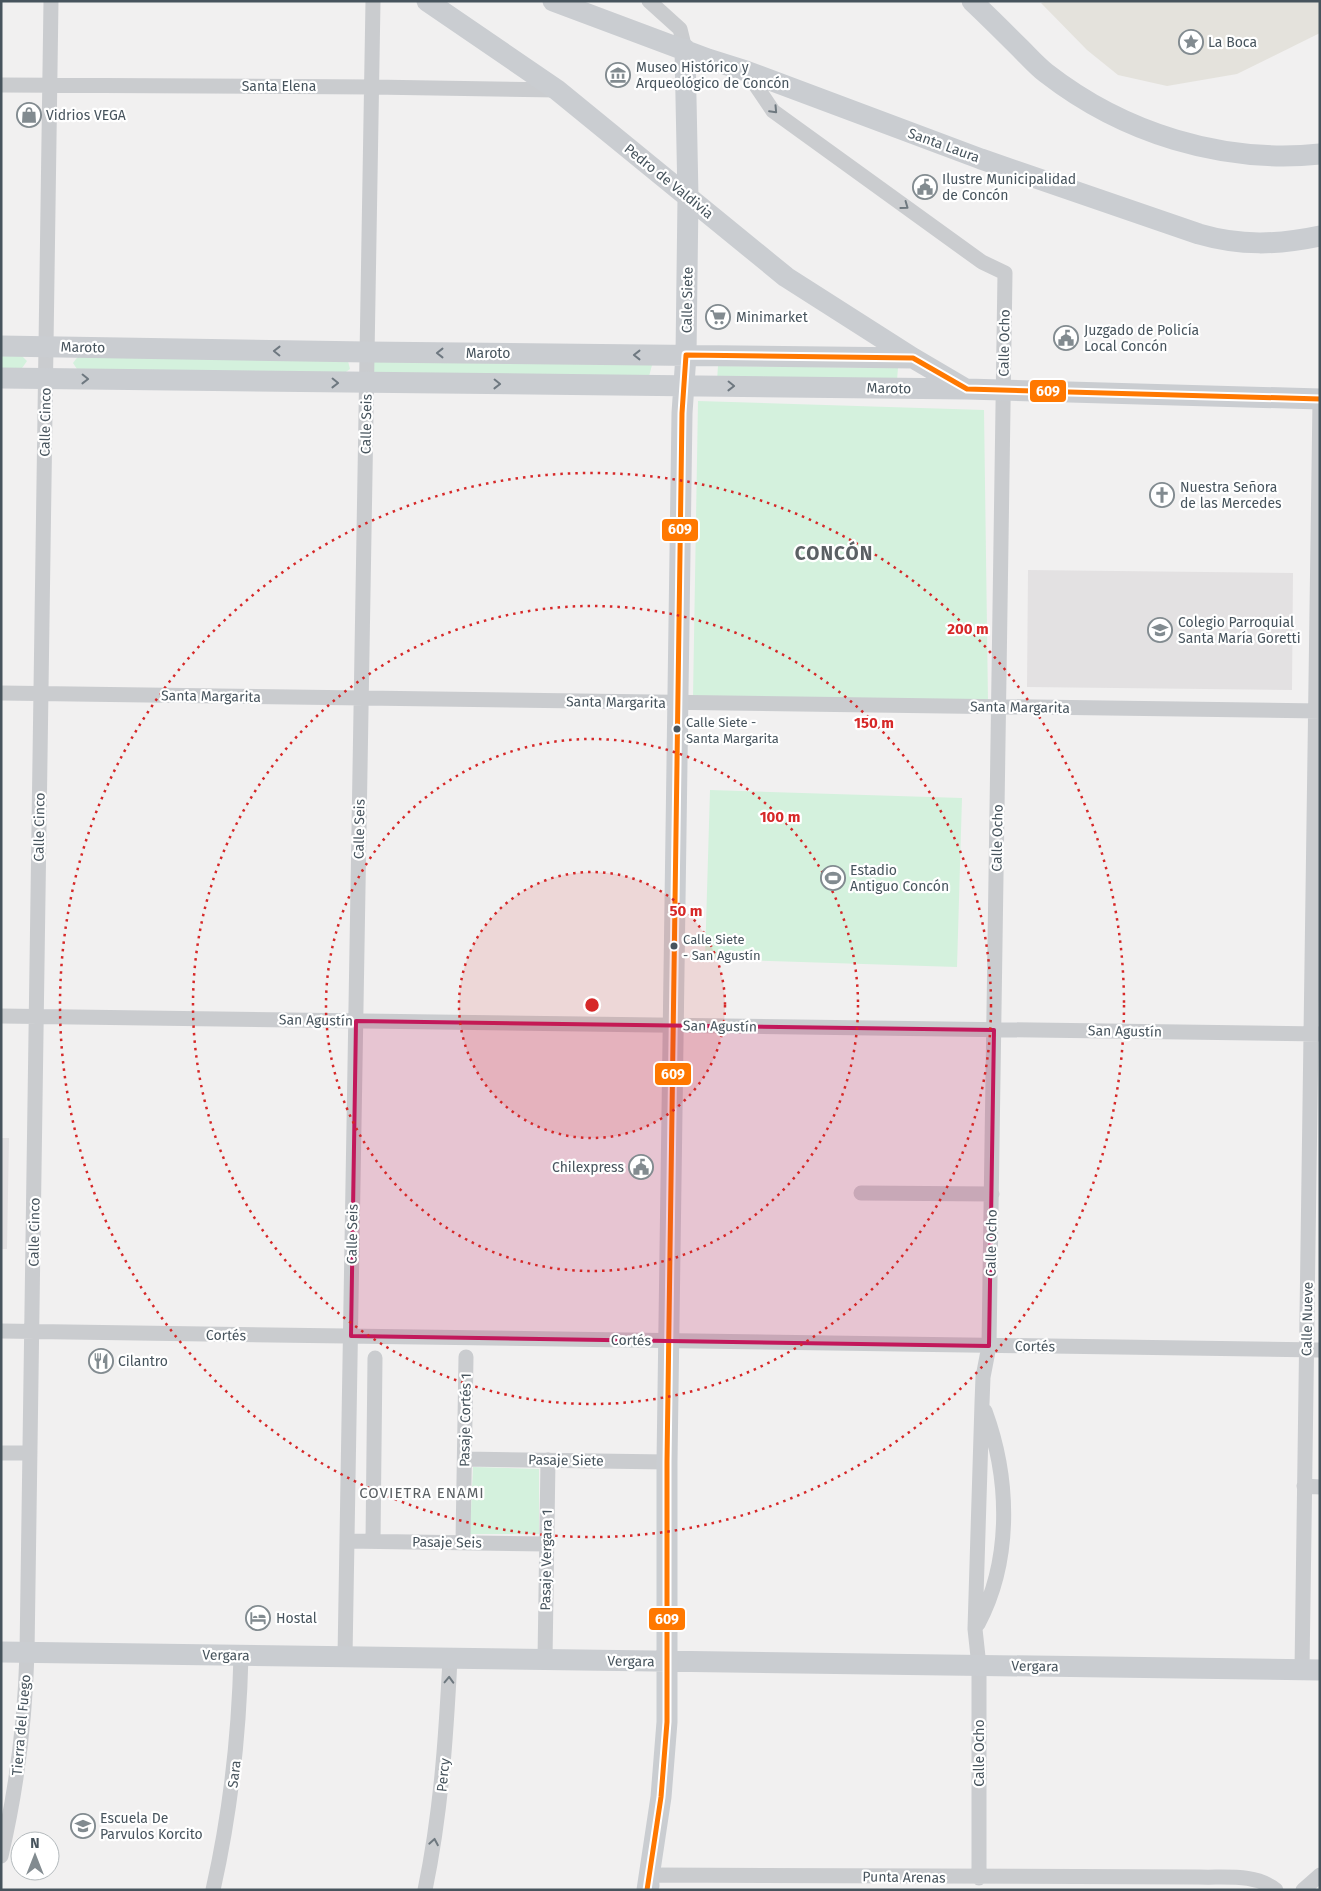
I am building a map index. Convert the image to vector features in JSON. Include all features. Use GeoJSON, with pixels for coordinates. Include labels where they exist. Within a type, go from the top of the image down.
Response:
{"type":"FeatureCollection","features":[{"type":"Feature","properties":{"kind":"street","name":"Calle Cinco"},"geometry":{"type":"LineString","coordinates":[[28,1653],[51,1]]}},
{"type":"Feature","properties":{"kind":"street","name":"Calle Seis"},"geometry":{"type":"LineString","coordinates":[[345,1657],[373,1]]}},
{"type":"Feature","properties":{"kind":"street","name":"Pedro de Valdivia"},"geometry":{"type":"LineString","coordinates":[[427,1],[557,90],[786,277],[913,358]]}},
{"type":"Feature","properties":{"kind":"street","name":"Santa Laura"},"geometry":{"type":"LineString","coordinates":[[553,1],[746,70],[982,159],[1213,238],[1240,243],[1268,244],[1320,236]]}},
{"type":"Feature","properties":{"kind":"street"},"geometry":{"type":"LineString","coordinates":[[649,1],[680,29],[685,49]]}},
{"type":"Feature","properties":{"kind":"street"},"geometry":{"type":"LineString","coordinates":[[972,1],[1045,72],[1074,92],[1120,118],[1179,141],[1213,150],[1278,157],[1320,154]]}},
{"type":"Feature","properties":{"kind":"street","name":"Calle Siete"},"geometry":{"type":"LineString","coordinates":[[650,1885],[665,1757],[667,1661],[667,1462],[673,1025],[683,386],[686,355],[688,197],[685,49]]}},
{"type":"Feature","properties":{"kind":"street","name":"Calle Ocho"},"geometry":{"type":"LineString","coordinates":[[746,70],[773,111],[982,262],[1005,273],[989,1346],[983,1377],[975,1629],[979,1666],[979,1878]]}},
{"type":"Feature","properties":{"kind":"street","name":"Santa Elena"},"geometry":{"type":"LineString","coordinates":[[1,85],[557,90]]}},
{"type":"Feature","properties":{"kind":"street","name":"Maroto"},"geometry":{"type":"LineString","coordinates":[[1,346],[913,358],[967,389]]}},
{"type":"Feature","properties":{"kind":"street","name":"Maroto"},"geometry":{"type":"LineString","coordinates":[[1,378],[967,389],[1320,399]]}},
{"type":"Feature","properties":{"kind":"street","name":"Calle Nueve"},"geometry":{"type":"LineString","coordinates":[[1311,1670],[1304,1486],[1313,1350],[1320,399]]}},
{"type":"Feature","properties":{"kind":"street","name":"Santa Margarita"},"geometry":{"type":"LineString","coordinates":[[1,693],[1317,711]]}},
{"type":"Feature","properties":{"kind":"street","name":"San Agustín"},"geometry":{"type":"LineString","coordinates":[[1,1016],[1315,1034]]}},
{"type":"Feature","properties":{"kind":"street"},"geometry":{"type":"LineString","coordinates":[[861,1192],[992,1194]]}},
{"type":"Feature","properties":{"kind":"street","name":"Cortés"},"geometry":{"type":"LineString","coordinates":[[1,1332],[1313,1350]]}},
{"type":"Feature","properties":{"kind":"street","name":"Pasaje Cortés 1"},"geometry":{"type":"LineString","coordinates":[[463,1542],[466,1357]]}},
{"type":"Feature","properties":{"kind":"street"},"geometry":{"type":"LineString","coordinates":[[373,1541],[375,1358]]}},
{"type":"Feature","properties":{"kind":"street","name":"Calle Ocho"},"geometry":{"type":"LineString","coordinates":[[975,1629],[985,1611],[997,1577],[1001,1561],[1003,1524],[1002,1483],[999,1463],[995,1443],[982,1403]]}},
{"type":"Feature","properties":{"kind":"street"},"geometry":{"type":"LineString","coordinates":[[1,1453],[30,1453]]}},
{"type":"Feature","properties":{"kind":"street","name":"Pasaje Siete"},"geometry":{"type":"LineString","coordinates":[[464,1459],[667,1462]]}},
{"type":"Feature","properties":{"kind":"street","name":"Pasaje Vergara 1"},"geometry":{"type":"LineString","coordinates":[[545,1660],[548,1460]]}},
{"type":"Feature","properties":{"kind":"street"},"geometry":{"type":"LineString","coordinates":[[1304,1486],[1320,1487]]}},
{"type":"Feature","properties":{"kind":"street","name":"Pasaje Seis"},"geometry":{"type":"LineString","coordinates":[[347,1541],[547,1544]]}},
{"type":"Feature","properties":{"kind":"street","name":"Vergara"},"geometry":{"type":"LineString","coordinates":[[1,1652],[1311,1670]]}},
{"type":"Feature","properties":{"kind":"street","name":"Tierra del Fuego"},"geometry":{"type":"LineString","coordinates":[[1,1856],[16,1782],[22,1739],[28,1653]]}},
{"type":"Feature","properties":{"kind":"street","name":"Sara"},"geometry":{"type":"LineString","coordinates":[[213,1890],[230,1803],[236,1755],[241,1656]]}},
{"type":"Feature","properties":{"kind":"street","name":"Percy"},"geometry":{"type":"LineString","coordinates":[[425,1890],[438,1821],[450,1659]]}},
{"type":"Feature","properties":{"kind":"street"},"geometry":{"type":"LineString","coordinates":[[1303,1890],[1320,1875]]}},
{"type":"Feature","properties":{"kind":"street","name":"Punta Arenas"},"geometry":{"type":"LineString","coordinates":[[650,1885],[979,1878],[1044,1884],[1251,1879],[1262,1882],[1276,1890]]}},
{"type":"Feature","properties":{"kind":"highlighted area"},"geometry":{"type":"Polygon","coordinates":[[[356,1021],[994,1030],[989,1346],[351,1336],[356,1021]]]}},
{"type":"Feature","properties":{"kind":"shaded area","name":"Colegio Parroquial Santa María Goretti"},"geometry":{"type":"Polygon","coordinates":[[[1028,570],[1293,573],[1292,690],[1027,687],[1028,570]]]}},
{"type":"Feature","properties":{"kind":"shaded area"},"geometry":{"type":"Polygon","coordinates":[[[1,1138],[9,1138],[7,1249],[1,1249],[1,1138]]]}},
{"type":"Feature","properties":{"kind":"green space"},"geometry":{"type":"Polygon","coordinates":[[[1,353],[20,354],[27,361],[20,371],[1,371],[1,353]]]}},
{"type":"Feature","properties":{"kind":"green space"},"geometry":{"type":"Polygon","coordinates":[[[79,355],[348,361],[350,369],[343,374],[79,372],[73,363],[79,355]]]}},
{"type":"Feature","properties":{"kind":"green space"},"geometry":{"type":"Polygon","coordinates":[[[370,361],[652,365],[648,380],[374,378],[370,361]]]}},
{"type":"Feature","properties":{"kind":"green space"},"geometry":{"type":"Polygon","coordinates":[[[718,366],[898,368],[897,380],[717,381],[718,366]]]}},
{"type":"Feature","properties":{"kind":"green space"},"geometry":{"type":"Polygon","coordinates":[[[698,401],[984,410],[988,702],[693,698],[698,401]]]}},
{"type":"Feature","properties":{"kind":"green space","name":"Estadio Antiguo Concón"},"geometry":{"type":"Polygon","coordinates":[[[710,790],[962,798],[957,967],[705,959],[710,790]]]}},
{"type":"Feature","properties":{"kind":"green space"},"geometry":{"type":"Polygon","coordinates":[[[473,1467],[539,1469],[539,1534],[470,1534],[473,1467]]]}},
{"type":"Feature","properties":{"kind":"sand","name":"La Boca"},"geometry":{"type":"Polygon","coordinates":[[[1048,1],[1320,1],[1320,33],[1237,74],[1167,86],[1118,75],[1087,50],[1041,3],[1048,1]]]}},
{"type":"Feature","properties":{"kind":"transit line","name":"609"},"geometry":{"type":"LineString","coordinates":[[647,1890],[661,1797],[667,1722],[667,1462],[682,413],[686,355],[913,358],[967,389],[1320,399]]}},
{"type":"Feature","properties":{"kind":"place","name":"La Boca"},"geometry":{"type":"Point","coordinates":[1191,42]}},
{"type":"Feature","properties":{"kind":"place","name":"Museo Histórico y Arqueológico de Concón"},"geometry":{"type":"Point","coordinates":[618,75]}},
{"type":"Feature","properties":{"kind":"place","name":"Vidrios VEGA"},"geometry":{"type":"Point","coordinates":[29,115]}},
{"type":"Feature","properties":{"kind":"place","name":"Ilustre Municipalidad de Concón"},"geometry":{"type":"Point","coordinates":[925,187]}},
{"type":"Feature","properties":{"kind":"place","name":"Minimarket"},"geometry":{"type":"Point","coordinates":[718,317]}},
{"type":"Feature","properties":{"kind":"place","name":"Juzgado de Policía Local Concón"},"geometry":{"type":"Point","coordinates":[1066,338]}},
{"type":"Feature","properties":{"kind":"place","name":"Nuestra Señora de las Mercedes"},"geometry":{"type":"Point","coordinates":[1162,495]}},
{"type":"Feature","properties":{"kind":"place","name":"Colegio Parroquial Santa María Goretti"},"geometry":{"type":"Point","coordinates":[1160,630]}},
{"type":"Feature","properties":{"kind":"place","name":"Calle Siete - Santa Margarita"},"geometry":{"type":"Point","coordinates":[677,729]}},
{"type":"Feature","properties":{"kind":"place","name":"Estadio Antiguo Concón"},"geometry":{"type":"Point","coordinates":[833,878]}},
{"type":"Feature","properties":{"kind":"place","name":"Calle Siete - San Agustín"},"geometry":{"type":"Point","coordinates":[674,946]}},
{"type":"Feature","properties":{"kind":"place","name":"Chilexpress"},"geometry":{"type":"Point","coordinates":[641,1167]}},
{"type":"Feature","properties":{"kind":"place","name":"Cilantro"},"geometry":{"type":"Point","coordinates":[101,1361]}},
{"type":"Feature","properties":{"kind":"place","name":"Hostal"},"geometry":{"type":"Point","coordinates":[258,1618]}},
{"type":"Feature","properties":{"kind":"place","name":"Escuela De Parvulos Korcito"},"geometry":{"type":"Point","coordinates":[83,1826]}},
{"type":"Feature","properties":{"kind":"district","name":"CONCÓN"},"geometry":{"type":"Point","coordinates":[834,553]}},
{"type":"Feature","properties":{"kind":"district","name":"COVIETRA ENAMI"},"geometry":{"type":"Point","coordinates":[422,1493]}}]}
